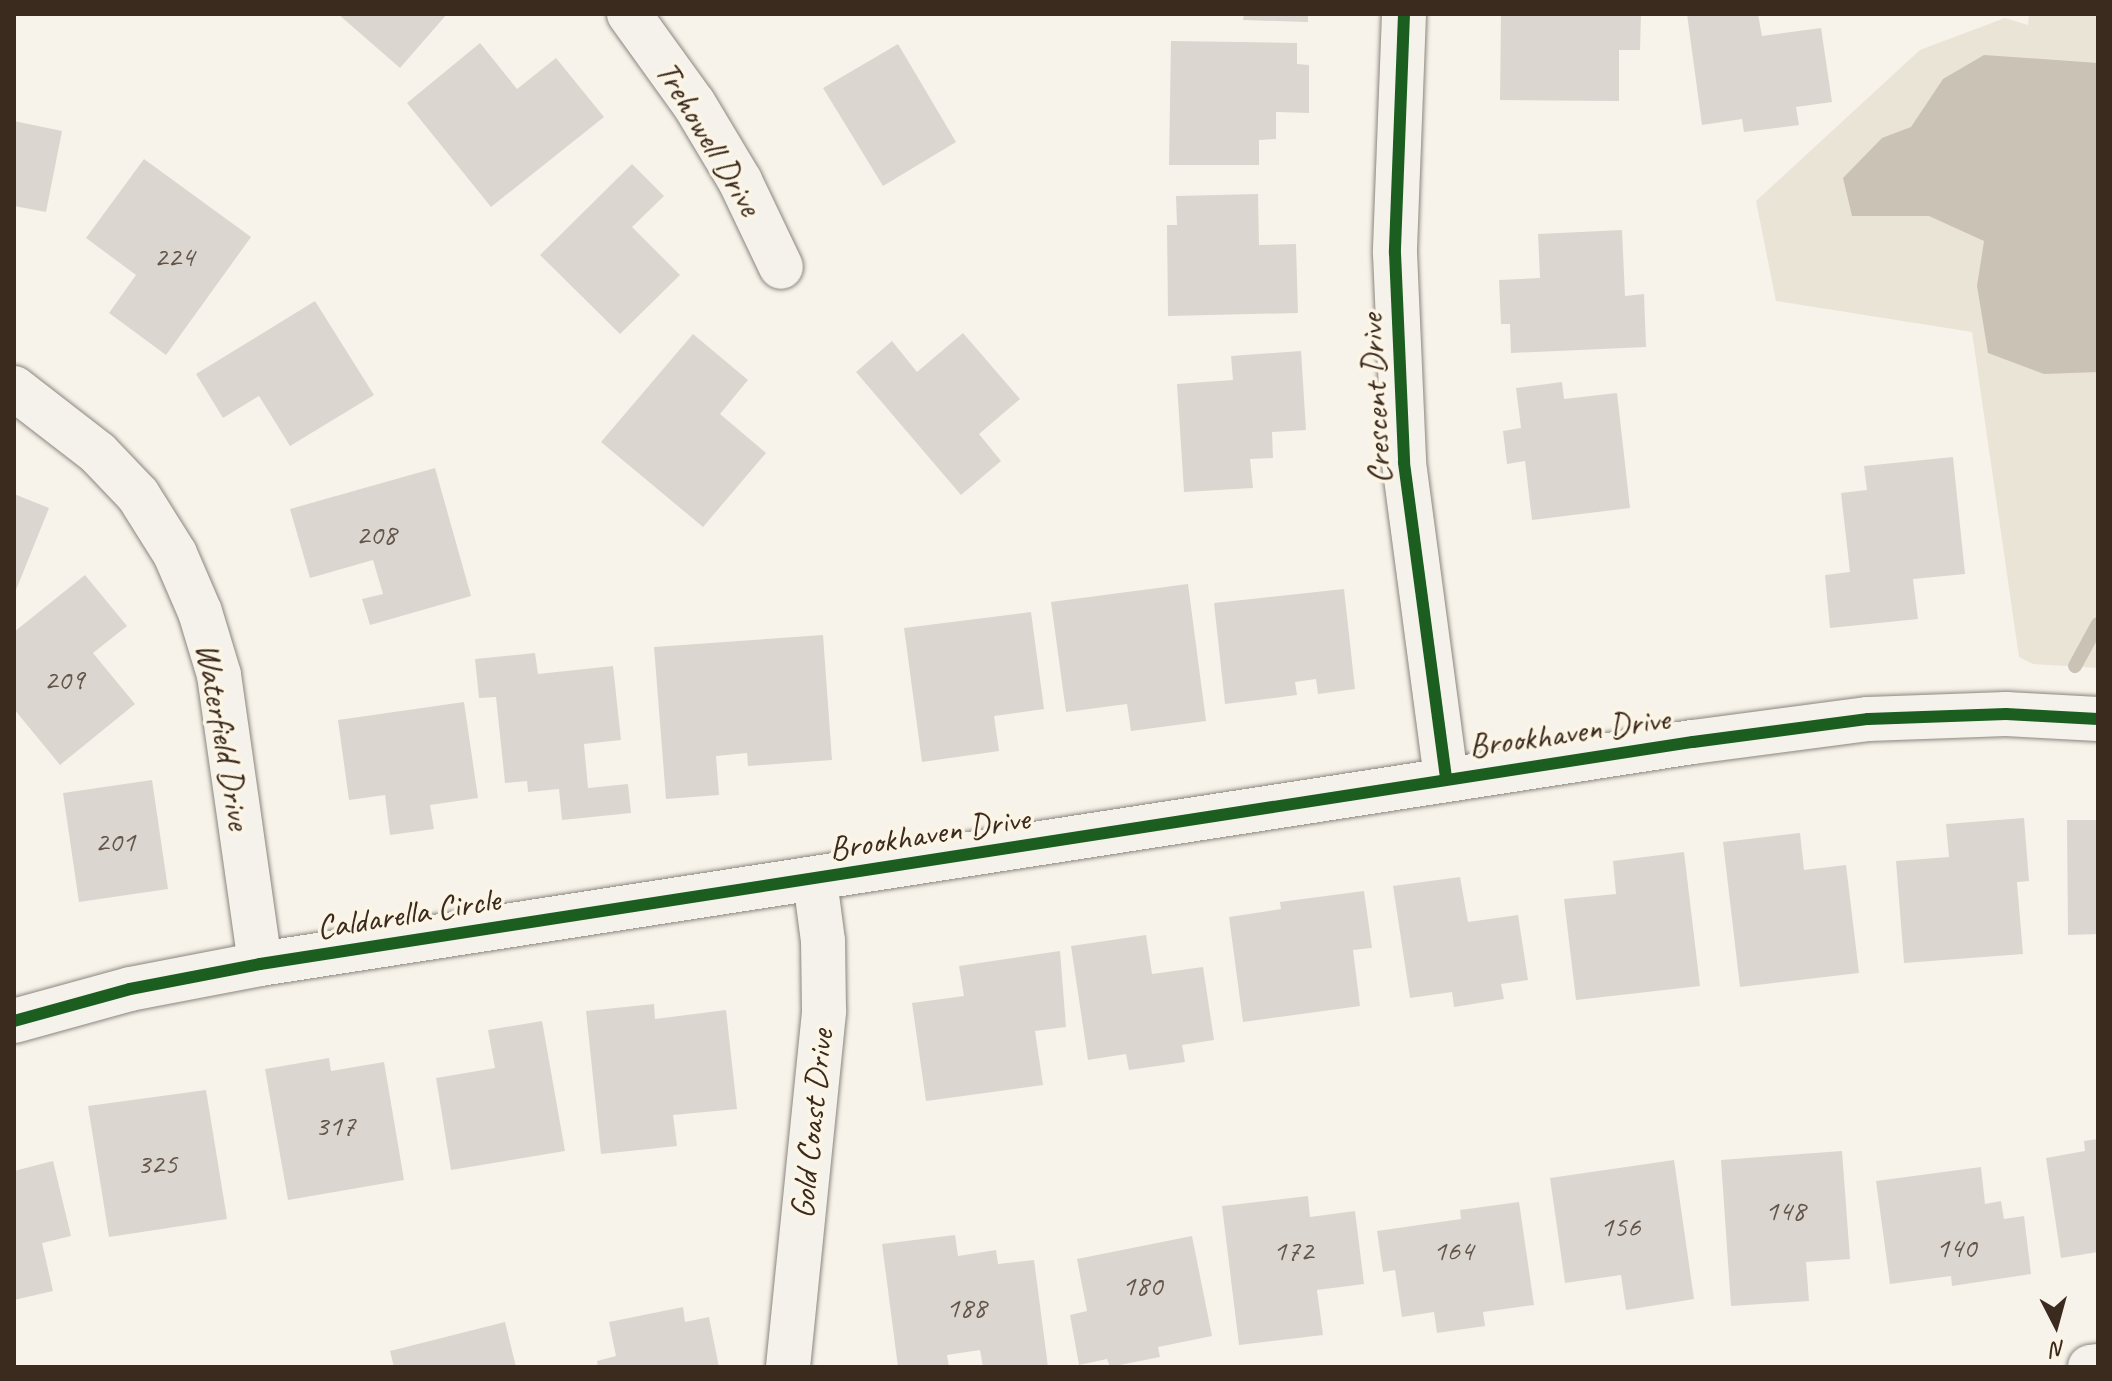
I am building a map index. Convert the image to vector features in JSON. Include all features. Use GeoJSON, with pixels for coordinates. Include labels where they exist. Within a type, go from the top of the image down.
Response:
{"type":"FeatureCollection","features":[{"type":"Feature","properties":{"kind":"street","name":"Trehowell Drive"},"geometry":{"type":"LineString","coordinates":[[629,14],[725,155],[781,267]]}},
{"type":"Feature","properties":{"kind":"street","name":"Crescent Drive"},"geometry":{"type":"LineString","coordinates":[[1404,14],[1395,253],[1404,463],[1446,779]]}},
{"type":"Feature","properties":{"kind":"street","name":"Waterfield Drive"},"geometry":{"type":"LineString","coordinates":[[14,388],[87,444],[138,495],[175,554],[200,612],[219,675],[260,964]]}},
{"type":"Feature","properties":{"kind":"street","name":"Brookhaven Drive"},"geometry":{"type":"LineString","coordinates":[[815,880],[1446,779],[1868,719],[2006,714],[2098,719]]}},
{"type":"Feature","properties":{"kind":"street","name":"Caldarella Circle"},"geometry":{"type":"LineString","coordinates":[[14,1021],[130,989],[260,964],[815,880]]}},
{"type":"Feature","properties":{"kind":"street","name":"Gold Coast Drive"},"geometry":{"type":"LineString","coordinates":[[788,1367],[824,1011],[823,941],[815,880]]}},
{"type":"Feature","properties":{"kind":"street"},"geometry":{"type":"LineString","coordinates":[[2090,1367],[2098,1366]]}},
{"type":"Feature","properties":{"kind":"shaded area"},"geometry":{"type":"Polygon","coordinates":[[[2029,14],[2098,14],[2098,668],[2033,664],[2019,657],[1972,332],[1776,301],[1756,201],[1920,50],[2005,18],[2028,25],[2029,14]]]}},
{"type":"Feature","properties":{"kind":"shaded area"},"geometry":{"type":"Polygon","coordinates":[[[1984,55],[2098,63],[2098,372],[2044,374],[1988,353],[1977,286],[1984,241],[1929,216],[1852,216],[1843,178],[1882,138],[1911,127],[1943,79],[1984,55]]]}},
{"type":"Feature","properties":{"kind":"building"},"geometry":{"type":"Polygon","coordinates":[[[338,14],[447,14],[400,68],[338,14]]]}},
{"type":"Feature","properties":{"kind":"building"},"geometry":{"type":"Polygon","coordinates":[[[1244,14],[1308,14],[1308,22],[1243,20],[1244,14]]]}},
{"type":"Feature","properties":{"kind":"building"},"geometry":{"type":"Polygon","coordinates":[[[1501,14],[1641,14],[1640,50],[1619,50],[1619,101],[1500,100],[1501,14]]]}},
{"type":"Feature","properties":{"kind":"building"},"geometry":{"type":"Polygon","coordinates":[[[1687,14],[1758,14],[1762,36],[1821,28],[1832,102],[1796,107],[1799,125],[1744,132],[1742,119],[1702,125],[1687,14]]]}},
{"type":"Feature","properties":{"kind":"building"},"geometry":{"type":"Polygon","coordinates":[[[1171,41],[1297,43],[1297,64],[1309,65],[1309,113],[1276,112],[1276,139],[1259,140],[1259,165],[1169,165],[1171,41]]]}},
{"type":"Feature","properties":{"kind":"building"},"geometry":{"type":"Polygon","coordinates":[[[480,43],[517,89],[556,58],[604,117],[491,207],[407,103],[480,43]]]}},
{"type":"Feature","properties":{"kind":"building"},"geometry":{"type":"Polygon","coordinates":[[[898,44],[956,142],[883,186],[823,88],[898,44]]]}},
{"type":"Feature","properties":{"kind":"building"},"geometry":{"type":"Polygon","coordinates":[[[14,121],[62,131],[46,212],[14,206],[14,121]]]}},
{"type":"Feature","properties":{"kind":"building"},"geometry":{"type":"Polygon","coordinates":[[[144,159],[251,237],[166,355],[109,313],[136,275],[86,238],[144,159]]]}},
{"type":"Feature","properties":{"kind":"building"},"geometry":{"type":"Polygon","coordinates":[[[632,164],[664,196],[632,227],[680,275],[620,334],[540,255],[632,164]]]}},
{"type":"Feature","properties":{"kind":"building"},"geometry":{"type":"Polygon","coordinates":[[[1258,194],[1259,245],[1296,244],[1298,313],[1168,316],[1167,225],[1177,225],[1176,196],[1258,194]]]}},
{"type":"Feature","properties":{"kind":"building"},"geometry":{"type":"Polygon","coordinates":[[[1622,230],[1625,296],[1644,294],[1646,347],[1511,353],[1510,324],[1501,324],[1499,280],[1540,278],[1538,234],[1622,230]]]}},
{"type":"Feature","properties":{"kind":"building"},"geometry":{"type":"Polygon","coordinates":[[[315,301],[374,395],[290,446],[259,396],[223,418],[196,374],[315,301]]]}},
{"type":"Feature","properties":{"kind":"building"},"geometry":{"type":"Polygon","coordinates":[[[963,333],[1020,399],[979,434],[1001,461],[961,495],[856,372],[892,341],[917,372],[963,333]]]}},
{"type":"Feature","properties":{"kind":"building"},"geometry":{"type":"Polygon","coordinates":[[[693,334],[748,380],[720,414],[766,453],[703,527],[601,442],[693,334]]]}},
{"type":"Feature","properties":{"kind":"building"},"geometry":{"type":"Polygon","coordinates":[[[1301,351],[1306,430],[1272,432],[1273,458],[1250,459],[1253,488],[1184,492],[1177,384],[1233,380],[1231,356],[1301,351]]]}},
{"type":"Feature","properties":{"kind":"building"},"geometry":{"type":"Polygon","coordinates":[[[1562,382],[1564,399],[1617,393],[1630,508],[1532,520],[1525,461],[1507,464],[1503,431],[1521,428],[1516,388],[1562,382]]]}},
{"type":"Feature","properties":{"kind":"building"},"geometry":{"type":"Polygon","coordinates":[[[1953,457],[1965,574],[1913,579],[1918,619],[1830,628],[1825,575],[1850,572],[1841,493],[1867,490],[1864,466],[1953,457]]]}},
{"type":"Feature","properties":{"kind":"building"},"geometry":{"type":"Polygon","coordinates":[[[435,468],[471,596],[370,625],[362,599],[383,594],[373,560],[310,578],[290,509],[435,468]]]}},
{"type":"Feature","properties":{"kind":"building"},"geometry":{"type":"Polygon","coordinates":[[[14,494],[49,508],[14,595],[14,494]]]}},
{"type":"Feature","properties":{"kind":"building"},"geometry":{"type":"Polygon","coordinates":[[[85,575],[127,626],[93,653],[135,704],[60,765],[14,709],[14,632],[85,575]]]}},
{"type":"Feature","properties":{"kind":"building"},"geometry":{"type":"Polygon","coordinates":[[[1188,584],[1206,721],[1131,731],[1127,704],[1066,712],[1051,602],[1188,584]]]}},
{"type":"Feature","properties":{"kind":"building"},"geometry":{"type":"Polygon","coordinates":[[[1344,589],[1355,689],[1318,694],[1316,679],[1295,682],[1297,695],[1225,704],[1214,603],[1344,589]]]}},
{"type":"Feature","properties":{"kind":"building"},"geometry":{"type":"Polygon","coordinates":[[[1031,612],[1044,709],[994,716],[999,751],[922,762],[904,628],[1031,612]]]}},
{"type":"Feature","properties":{"kind":"building"},"geometry":{"type":"Polygon","coordinates":[[[823,635],[832,760],[748,766],[747,753],[716,756],[719,795],[666,799],[654,647],[823,635]]]}},
{"type":"Feature","properties":{"kind":"building"},"geometry":{"type":"Polygon","coordinates":[[[535,653],[538,674],[613,666],[621,740],[584,744],[588,788],[628,784],[631,813],[562,820],[559,789],[528,792],[527,781],[505,783],[496,697],[479,698],[475,659],[535,653]]]}},
{"type":"Feature","properties":{"kind":"building"},"geometry":{"type":"Polygon","coordinates":[[[464,702],[478,798],[430,805],[434,829],[390,835],[385,795],[349,800],[338,720],[464,702]]]}},
{"type":"Feature","properties":{"kind":"building"},"geometry":{"type":"Polygon","coordinates":[[[152,780],[168,889],[79,902],[63,793],[152,780]]]}},
{"type":"Feature","properties":{"kind":"building"},"geometry":{"type":"Polygon","coordinates":[[[2024,818],[2029,881],[2017,882],[2023,954],[1904,963],[1896,861],[1949,857],[1946,824],[2024,818]]]}},
{"type":"Feature","properties":{"kind":"building"},"geometry":{"type":"Polygon","coordinates":[[[2067,820],[2098,820],[2098,934],[2068,935],[2067,820]]]}},
{"type":"Feature","properties":{"kind":"building"},"geometry":{"type":"Polygon","coordinates":[[[1800,833],[1804,870],[1846,865],[1859,973],[1740,987],[1723,842],[1800,833]]]}},
{"type":"Feature","properties":{"kind":"building"},"geometry":{"type":"Polygon","coordinates":[[[1684,852],[1700,986],[1576,1000],[1564,899],[1616,894],[1613,861],[1684,852]]]}},
{"type":"Feature","properties":{"kind":"building"},"geometry":{"type":"Polygon","coordinates":[[[1460,877],[1468,922],[1518,915],[1528,980],[1501,984],[1504,999],[1454,1007],[1452,992],[1410,998],[1393,886],[1460,877]]]}},
{"type":"Feature","properties":{"kind":"building"},"geometry":{"type":"Polygon","coordinates":[[[1364,891],[1372,948],[1353,950],[1360,1006],[1243,1022],[1229,917],[1281,909],[1280,902],[1364,891]]]}},
{"type":"Feature","properties":{"kind":"building"},"geometry":{"type":"Polygon","coordinates":[[[1146,935],[1152,974],[1203,967],[1214,1040],[1182,1045],[1185,1062],[1129,1070],[1126,1054],[1088,1060],[1071,946],[1146,935]]]}},
{"type":"Feature","properties":{"kind":"building"},"geometry":{"type":"Polygon","coordinates":[[[1060,951],[1066,1027],[1035,1031],[1043,1085],[926,1101],[912,1003],[964,996],[959,966],[1060,951]]]}},
{"type":"Feature","properties":{"kind":"building"},"geometry":{"type":"Polygon","coordinates":[[[654,1004],[655,1019],[726,1010],[737,1109],[673,1115],[677,1146],[601,1154],[586,1011],[654,1004]]]}},
{"type":"Feature","properties":{"kind":"building"},"geometry":{"type":"Polygon","coordinates":[[[542,1021],[565,1151],[451,1170],[436,1078],[495,1068],[488,1030],[542,1021]]]}},
{"type":"Feature","properties":{"kind":"building"},"geometry":{"type":"Polygon","coordinates":[[[329,1058],[331,1071],[384,1062],[404,1180],[288,1200],[265,1069],[329,1058]]]}},
{"type":"Feature","properties":{"kind":"building"},"geometry":{"type":"Polygon","coordinates":[[[206,1090],[227,1219],[109,1237],[88,1106],[206,1090]]]}},
{"type":"Feature","properties":{"kind":"building"},"geometry":{"type":"Polygon","coordinates":[[[2098,1139],[2098,1252],[2061,1258],[2046,1158],[2085,1151],[2084,1141],[2098,1139]]]}},
{"type":"Feature","properties":{"kind":"building"},"geometry":{"type":"Polygon","coordinates":[[[1842,1151],[1850,1259],[1806,1262],[1809,1301],[1731,1306],[1721,1160],[1842,1151]]]}},
{"type":"Feature","properties":{"kind":"building"},"geometry":{"type":"Polygon","coordinates":[[[1674,1160],[1694,1299],[1626,1310],[1621,1275],[1565,1283],[1550,1178],[1674,1160]]]}},
{"type":"Feature","properties":{"kind":"building"},"geometry":{"type":"Polygon","coordinates":[[[53,1161],[71,1236],[42,1243],[53,1291],[14,1300],[14,1171],[53,1161]]]}},
{"type":"Feature","properties":{"kind":"building"},"geometry":{"type":"Polygon","coordinates":[[[1981,1167],[1985,1204],[2001,1201],[2004,1219],[2024,1216],[2031,1274],[1952,1286],[1951,1276],[1890,1284],[1876,1181],[1981,1167]]]}},
{"type":"Feature","properties":{"kind":"building"},"geometry":{"type":"Polygon","coordinates":[[[1308,1196],[1310,1217],[1355,1211],[1364,1284],[1317,1290],[1323,1335],[1239,1345],[1222,1206],[1308,1196]]]}},
{"type":"Feature","properties":{"kind":"building"},"geometry":{"type":"Polygon","coordinates":[[[1519,1202],[1534,1305],[1483,1312],[1485,1326],[1437,1333],[1434,1312],[1402,1317],[1395,1270],[1383,1272],[1377,1231],[1461,1219],[1460,1210],[1519,1202]]]}},
{"type":"Feature","properties":{"kind":"building"},"geometry":{"type":"Polygon","coordinates":[[[955,1235],[958,1256],[996,1250],[998,1264],[1034,1260],[1048,1367],[983,1367],[980,1350],[947,1355],[949,1367],[898,1367],[882,1244],[955,1235]]]}},
{"type":"Feature","properties":{"kind":"building"},"geometry":{"type":"Polygon","coordinates":[[[1192,1236],[1212,1336],[1158,1347],[1160,1357],[1110,1367],[1107,1359],[1079,1365],[1070,1315],[1087,1311],[1077,1259],[1192,1236]]]}},
{"type":"Feature","properties":{"kind":"building"},"geometry":{"type":"Polygon","coordinates":[[[683,1307],[685,1322],[709,1317],[719,1367],[598,1367],[597,1361],[616,1356],[609,1322],[683,1307]]]}},
{"type":"Feature","properties":{"kind":"building"},"geometry":{"type":"Polygon","coordinates":[[[505,1322],[516,1367],[394,1367],[390,1351],[505,1322]]]}},
{"type":"Feature","properties":{"kind":"waterway"},"geometry":{"type":"LineString","coordinates":[[2075,666],[2098,624]]}},
{"type":"Feature","properties":{"kind":"cycle path"},"geometry":{"type":"LineString","coordinates":[[1404,14],[1395,253],[1404,463],[1446,779]]}},
{"type":"Feature","properties":{"kind":"cycle path"},"geometry":{"type":"LineString","coordinates":[[14,1021],[130,989],[260,964],[1693,742],[1868,719],[2006,714],[2098,719]]}}]}
